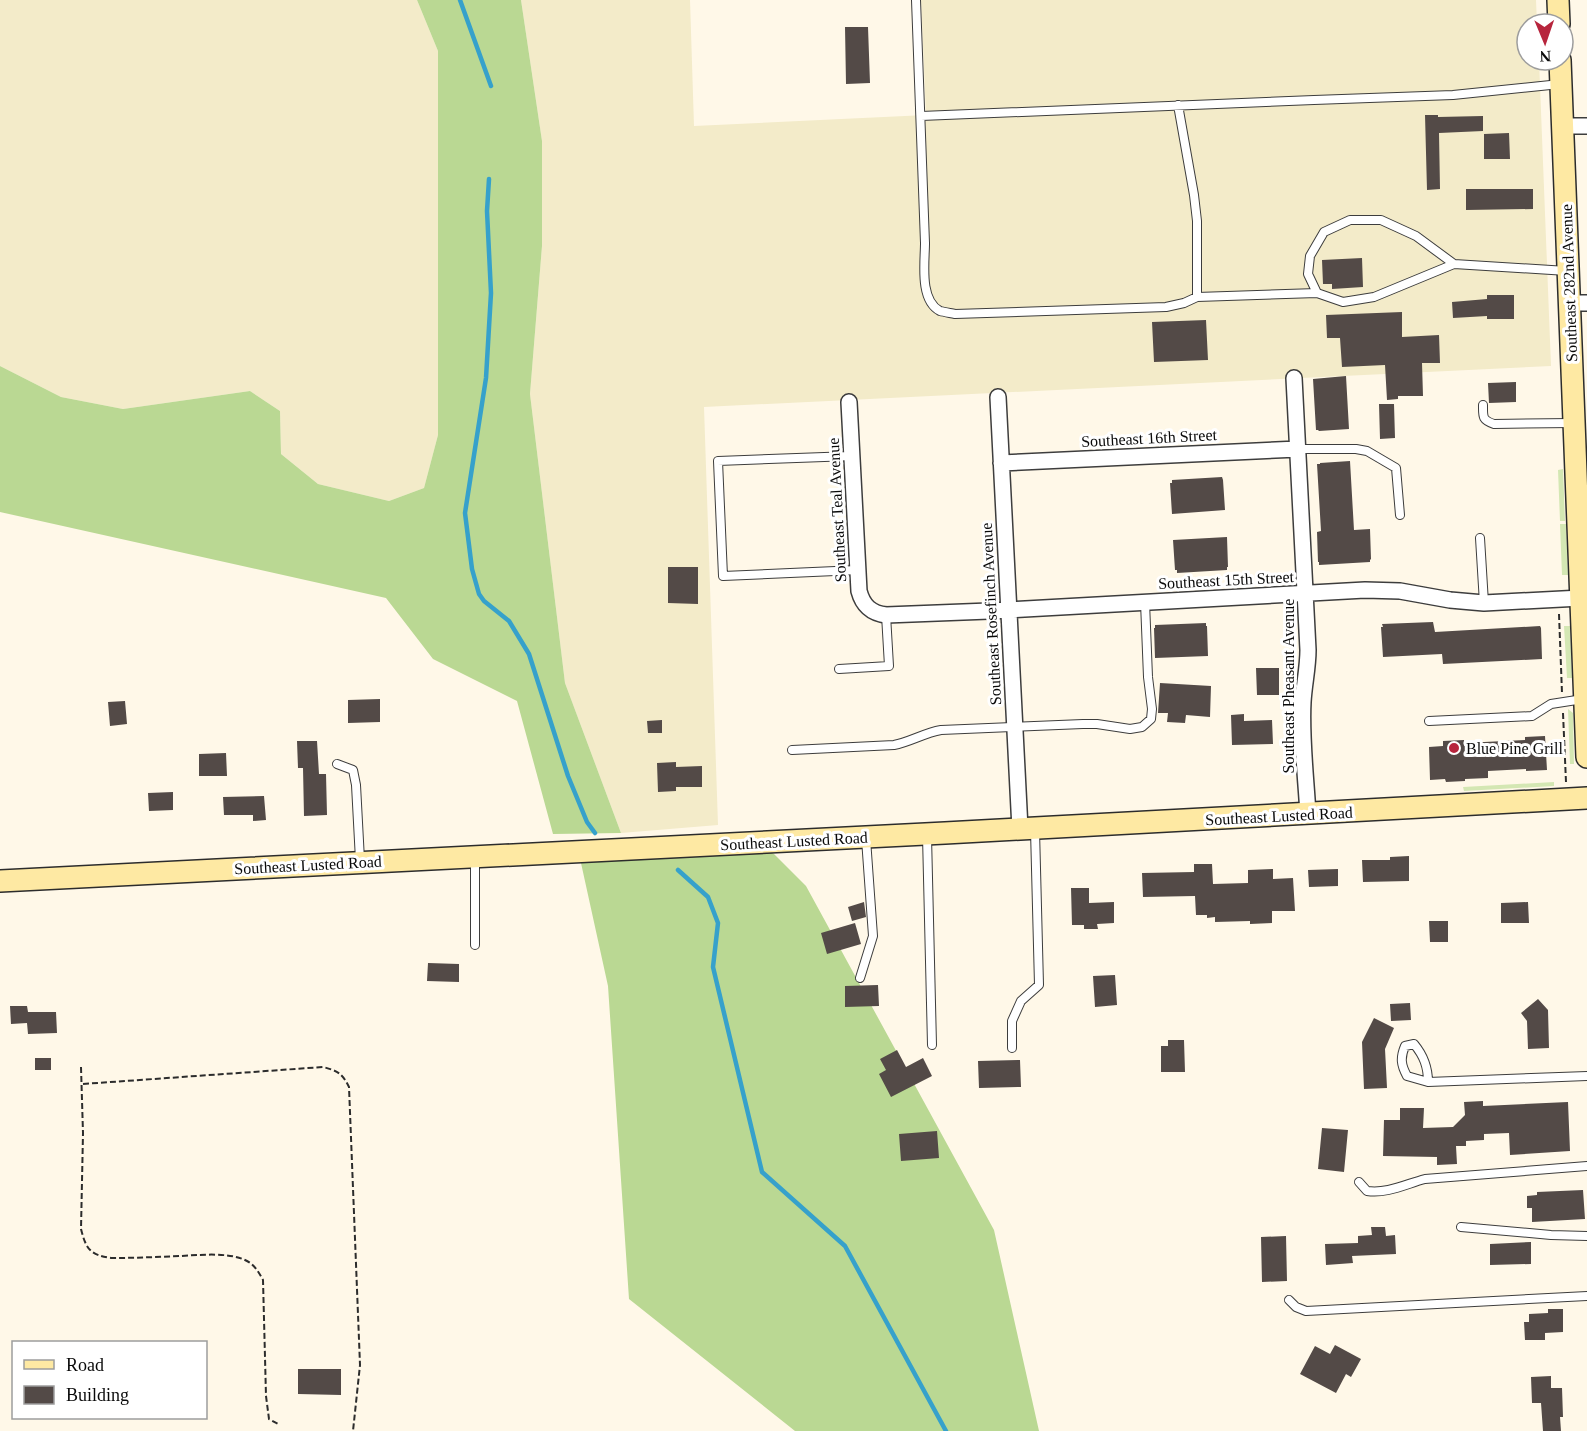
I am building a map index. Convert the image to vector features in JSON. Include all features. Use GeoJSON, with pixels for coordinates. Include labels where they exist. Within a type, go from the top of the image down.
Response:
{"type":"FeatureCollection","features":[{"type":"Feature","properties":{"kind":"main road","name":"Southeast 282nd Avenue"},"geometry":{"type":"LineString","coordinates":[[1560,72],[1568,271],[1578,303],[1575,423],[1587,757]]}},
{"type":"Feature","properties":{"kind":"main road","name":"Southeast Lusted Road"},"geometry":{"type":"LineString","coordinates":[[0,881],[1587,798]]}},
{"type":"Feature","properties":{"kind":"street"},"geometry":{"type":"LineString","coordinates":[[1562,126],[1587,126]]}},
{"type":"Feature","properties":{"kind":"street","name":"Southeast Pheasant Avenue"},"geometry":{"type":"LineString","coordinates":[[1294,378],[1308,667],[1303,700],[1308,814]]}},
{"type":"Feature","properties":{"kind":"street","name":"Southeast Rosefinch Avenue"},"geometry":{"type":"LineString","coordinates":[[998,397],[1014,727],[1027,829]]}},
{"type":"Feature","properties":{"kind":"street","name":"Southeast Teal Avenue"},"geometry":{"type":"LineString","coordinates":[[849,402],[859,591],[867,609],[880,613]]}},
{"type":"Feature","properties":{"kind":"street","name":"Southeast 16th Street"},"geometry":{"type":"LineString","coordinates":[[1001,463],[1298,449]]}},
{"type":"Feature","properties":{"kind":"street","name":"Southeast 15th Street"},"geometry":{"type":"LineString","coordinates":[[880,613],[1009,610],[1383,590],[1484,603],[1581,598]]}},
{"type":"Feature","properties":{"kind":"lane"},"geometry":{"type":"LineString","coordinates":[[916,0],[926,243],[924,274],[931,303],[940,311],[955,314],[1166,307],[1197,297],[1317,293],[1343,302],[1374,297],[1454,264],[1568,271]]}},
{"type":"Feature","properties":{"kind":"lane"},"geometry":{"type":"LineString","coordinates":[[921,116],[1453,95],[1561,84]]}},
{"type":"Feature","properties":{"kind":"lane"},"geometry":{"type":"LineString","coordinates":[[1178,105],[1197,221],[1197,297]]}},
{"type":"Feature","properties":{"kind":"lane"},"geometry":{"type":"LineString","coordinates":[[1317,293],[1308,274],[1310,256],[1324,232],[1350,220],[1381,220],[1416,236],[1454,264]]}},
{"type":"Feature","properties":{"kind":"lane"},"geometry":{"type":"LineString","coordinates":[[1483,405],[1483,417],[1486,422],[1494,424],[1575,423]]}},
{"type":"Feature","properties":{"kind":"lane"},"geometry":{"type":"LineString","coordinates":[[1298,449],[1356,449],[1367,452],[1396,468],[1400,514]]}},
{"type":"Feature","properties":{"kind":"lane"},"geometry":{"type":"LineString","coordinates":[[852,456],[718,461],[723,576],[858,570]]}},
{"type":"Feature","properties":{"kind":"lane"},"geometry":{"type":"LineString","coordinates":[[1480,538],[1484,603]]}},
{"type":"Feature","properties":{"kind":"lane"},"geometry":{"type":"LineString","coordinates":[[792,750],[894,745],[928,732],[941,730],[1083,723],[1130,729],[1142,727],[1150,719],[1152,709],[1148,677],[1145,603]]}},
{"type":"Feature","properties":{"kind":"lane"},"geometry":{"type":"LineString","coordinates":[[839,669],[889,666],[880,613]]}},
{"type":"Feature","properties":{"kind":"lane"},"geometry":{"type":"LineString","coordinates":[[1429,721],[1532,716],[1551,704],[1586,699]]}},
{"type":"Feature","properties":{"kind":"lane"},"geometry":{"type":"LineString","coordinates":[[337,764],[353,770],[356,785],[360,862]]}},
{"type":"Feature","properties":{"kind":"lane"},"geometry":{"type":"LineString","coordinates":[[1012,1048],[1012,1021],[1021,1001],[1039,985],[1027,829]]}},
{"type":"Feature","properties":{"kind":"lane"},"geometry":{"type":"LineString","coordinates":[[927,834],[932,1046]]}},
{"type":"Feature","properties":{"kind":"lane"},"geometry":{"type":"LineString","coordinates":[[860,978],[873,936],[866,837]]}},
{"type":"Feature","properties":{"kind":"lane"},"geometry":{"type":"LineString","coordinates":[[475,945],[476,856]]}},
{"type":"Feature","properties":{"kind":"lane"},"geometry":{"type":"LineString","coordinates":[[1428,1082],[1423,1054],[1414,1044],[1405,1046],[1401,1056],[1402,1067],[1407,1076],[1428,1082],[1587,1076]]}},
{"type":"Feature","properties":{"kind":"lane"},"geometry":{"type":"LineString","coordinates":[[1359,1182],[1367,1191],[1381,1192],[1425,1179],[1587,1166]]}},
{"type":"Feature","properties":{"kind":"lane"},"geometry":{"type":"LineString","coordinates":[[1461,1227],[1587,1236]]}},
{"type":"Feature","properties":{"kind":"lane"},"geometry":{"type":"LineString","coordinates":[[1289,1300],[1296,1308],[1306,1311],[1587,1296]]}},
{"type":"Feature","properties":{"kind":"path"},"geometry":{"type":"LineString","coordinates":[[81,1067],[81,1229],[88,1249],[100,1257],[111,1258],[204,1255],[242,1258],[251,1263],[263,1280],[266,1396],[269,1419],[280,1425]]}},
{"type":"Feature","properties":{"kind":"path"},"geometry":{"type":"LineString","coordinates":[[82,1084],[323,1067],[336,1070],[344,1076],[349,1087],[360,1365],[353,1431]]}},
{"type":"Feature","properties":{"kind":"shaded area"},"geometry":{"type":"Polygon","coordinates":[[[0,0],[417,0],[438,51],[438,435],[424,488],[389,501],[318,484],[281,454],[280,411],[250,391],[123,409],[61,397],[0,366],[0,0]]]}},
{"type":"Feature","properties":{"kind":"shaded area"},"geometry":{"type":"Polygon","coordinates":[[[521,0],[690,0],[694,126],[926,115],[921,0],[1536,0],[1536,12],[1515,12],[1515,72],[1539,72],[1551,366],[704,407],[718,825],[621,833],[565,683],[530,394],[542,246],[542,141],[521,0]]]}},
{"type":"Feature","properties":{"kind":"green space"},"geometry":{"type":"Polygon","coordinates":[[[417,0],[521,0],[542,141],[542,246],[530,394],[565,683],[621,833],[553,834],[517,701],[433,659],[386,598],[0,512],[0,366],[61,397],[123,409],[250,391],[280,411],[281,454],[318,484],[389,501],[424,488],[438,435],[438,51],[417,0]]]}},
{"type":"Feature","properties":{"kind":"green space"},"geometry":{"type":"Polygon","coordinates":[[[1563,469],[1565,521],[1560,521],[1558,470],[1563,469]]]}},
{"type":"Feature","properties":{"kind":"green space"},"geometry":{"type":"Polygon","coordinates":[[[1560,524],[1566,524],[1568,575],[1562,575],[1560,524]]]}},
{"type":"Feature","properties":{"kind":"green space"},"geometry":{"type":"Polygon","coordinates":[[[1564,626],[1570,626],[1572,678],[1567,678],[1564,626]]]}},
{"type":"Feature","properties":{"kind":"green space"},"geometry":{"type":"Polygon","coordinates":[[[1568,709],[1573,713],[1574,764],[1570,764],[1568,709]]]}},
{"type":"Feature","properties":{"kind":"green space"},"geometry":{"type":"Polygon","coordinates":[[[1554,782],[1554,786],[1464,791],[1463,787],[1554,782]]]}},
{"type":"Feature","properties":{"kind":"green space"},"geometry":{"type":"Polygon","coordinates":[[[768,851],[774,854],[806,886],[994,1230],[1039,1431],[795,1431],[629,1299],[608,986],[581,863],[768,851]]]}},
{"type":"Feature","properties":{"kind":"building"},"geometry":{"type":"Polygon","coordinates":[[[845,27],[868,27],[870,83],[846,84],[845,27]]]}},
{"type":"Feature","properties":{"kind":"building"},"geometry":{"type":"Polygon","coordinates":[[[1425,115],[1483,116],[1483,131],[1439,133],[1440,189],[1427,190],[1425,115]]]}},
{"type":"Feature","properties":{"kind":"building"},"geometry":{"type":"Polygon","coordinates":[[[1509,133],[1510,159],[1484,159],[1484,134],[1509,133]]]}},
{"type":"Feature","properties":{"kind":"building"},"geometry":{"type":"Polygon","coordinates":[[[1466,189],[1533,189],[1533,209],[1466,210],[1466,189]]]}},
{"type":"Feature","properties":{"kind":"building"},"geometry":{"type":"Polygon","coordinates":[[[1362,258],[1363,287],[1332,289],[1332,284],[1323,284],[1322,260],[1362,258]]]}},
{"type":"Feature","properties":{"kind":"building"},"geometry":{"type":"Polygon","coordinates":[[[1487,295],[1514,295],[1514,319],[1487,319],[1487,316],[1453,318],[1452,302],[1487,299],[1487,295]]]}},
{"type":"Feature","properties":{"kind":"building"},"geometry":{"type":"Polygon","coordinates":[[[1402,312],[1402,337],[1439,335],[1440,363],[1422,363],[1423,396],[1398,396],[1398,399],[1387,400],[1385,365],[1342,367],[1340,338],[1327,338],[1326,315],[1402,312]]]}},
{"type":"Feature","properties":{"kind":"building"},"geometry":{"type":"Polygon","coordinates":[[[1206,320],[1208,360],[1154,362],[1152,322],[1206,320]]]}},
{"type":"Feature","properties":{"kind":"building"},"geometry":{"type":"Polygon","coordinates":[[[1346,376],[1349,429],[1316,430],[1313,379],[1346,376]]]}},
{"type":"Feature","properties":{"kind":"building"},"geometry":{"type":"Polygon","coordinates":[[[1516,382],[1516,402],[1489,403],[1488,383],[1516,382]]]}},
{"type":"Feature","properties":{"kind":"building"},"geometry":{"type":"Polygon","coordinates":[[[1379,404],[1394,404],[1395,438],[1380,439],[1379,404]]]}},
{"type":"Feature","properties":{"kind":"building"},"geometry":{"type":"Polygon","coordinates":[[[1350,461],[1354,530],[1370,529],[1371,559],[1370,562],[1319,565],[1317,532],[1321,531],[1317,464],[1350,461]]]}},
{"type":"Feature","properties":{"kind":"building"},"geometry":{"type":"Polygon","coordinates":[[[1222,477],[1225,510],[1172,514],[1170,483],[1172,480],[1222,477]]]}},
{"type":"Feature","properties":{"kind":"building"},"geometry":{"type":"Polygon","coordinates":[[[1227,537],[1227,570],[1177,573],[1173,540],[1227,537]]]}},
{"type":"Feature","properties":{"kind":"building"},"geometry":{"type":"Polygon","coordinates":[[[668,567],[698,567],[698,604],[668,603],[668,567]]]}},
{"type":"Feature","properties":{"kind":"building"},"geometry":{"type":"Polygon","coordinates":[[[1433,622],[1435,632],[1540,626],[1542,659],[1443,664],[1442,654],[1383,657],[1382,624],[1433,622]]]}},
{"type":"Feature","properties":{"kind":"building"},"geometry":{"type":"Polygon","coordinates":[[[1206,623],[1208,656],[1155,658],[1155,625],[1206,623]]]}},
{"type":"Feature","properties":{"kind":"building"},"geometry":{"type":"Polygon","coordinates":[[[1256,668],[1279,668],[1279,695],[1257,695],[1256,668]]]}},
{"type":"Feature","properties":{"kind":"building"},"geometry":{"type":"Polygon","coordinates":[[[1160,683],[1211,686],[1210,717],[1186,715],[1185,723],[1167,722],[1168,713],[1158,713],[1160,683]]]}},
{"type":"Feature","properties":{"kind":"building"},"geometry":{"type":"Polygon","coordinates":[[[380,699],[380,722],[348,723],[348,700],[380,699]]]}},
{"type":"Feature","properties":{"kind":"building"},"geometry":{"type":"Polygon","coordinates":[[[125,701],[127,724],[110,726],[108,702],[125,701]]]}},
{"type":"Feature","properties":{"kind":"building"},"geometry":{"type":"Polygon","coordinates":[[[1244,714],[1244,721],[1272,720],[1273,744],[1232,745],[1231,715],[1244,714]]]}},
{"type":"Feature","properties":{"kind":"building"},"geometry":{"type":"Polygon","coordinates":[[[662,720],[662,733],[648,733],[647,721],[662,720]]]}},
{"type":"Feature","properties":{"kind":"building"},"geometry":{"type":"Polygon","coordinates":[[[1545,736],[1547,770],[1488,771],[1488,778],[1446,782],[1445,779],[1430,780],[1429,747],[1443,746],[1443,741],[1464,740],[1464,743],[1525,740],[1525,737],[1545,736]]]}},
{"type":"Feature","properties":{"kind":"building"},"geometry":{"type":"Polygon","coordinates":[[[297,741],[317,741],[319,774],[326,774],[327,815],[304,816],[303,768],[298,768],[297,741]]]}},
{"type":"Feature","properties":{"kind":"building"},"geometry":{"type":"Polygon","coordinates":[[[226,753],[227,776],[199,776],[199,754],[226,753]]]}},
{"type":"Feature","properties":{"kind":"building"},"geometry":{"type":"Polygon","coordinates":[[[676,762],[676,767],[702,766],[702,787],[676,787],[676,791],[658,792],[657,763],[676,762]]]}},
{"type":"Feature","properties":{"kind":"building"},"geometry":{"type":"Polygon","coordinates":[[[173,792],[173,810],[149,811],[148,793],[173,792]]]}},
{"type":"Feature","properties":{"kind":"building"},"geometry":{"type":"Polygon","coordinates":[[[264,796],[266,820],[253,821],[253,815],[224,815],[223,797],[264,796]]]}},
{"type":"Feature","properties":{"kind":"building"},"geometry":{"type":"Polygon","coordinates":[[[1409,856],[1409,881],[1363,882],[1362,860],[1390,860],[1390,857],[1409,856]]]}},
{"type":"Feature","properties":{"kind":"building"},"geometry":{"type":"Polygon","coordinates":[[[1194,864],[1212,864],[1213,884],[1248,883],[1248,870],[1273,869],[1273,879],[1293,878],[1295,911],[1272,911],[1272,923],[1215,922],[1215,917],[1207,918],[1207,915],[1196,915],[1195,896],[1143,897],[1142,873],[1194,872],[1194,864]]]}},
{"type":"Feature","properties":{"kind":"building"},"geometry":{"type":"Polygon","coordinates":[[[1338,869],[1338,886],[1309,887],[1308,870],[1338,869]]]}},
{"type":"Feature","properties":{"kind":"building"},"geometry":{"type":"Polygon","coordinates":[[[1071,888],[1089,888],[1089,903],[1114,902],[1114,923],[1097,924],[1098,929],[1084,929],[1084,925],[1072,925],[1071,888]]]}},
{"type":"Feature","properties":{"kind":"building"},"geometry":{"type":"Polygon","coordinates":[[[864,902],[866,917],[852,921],[848,907],[864,902]]]}},
{"type":"Feature","properties":{"kind":"building"},"geometry":{"type":"Polygon","coordinates":[[[1528,902],[1529,923],[1501,923],[1501,903],[1528,902]]]}},
{"type":"Feature","properties":{"kind":"building"},"geometry":{"type":"Polygon","coordinates":[[[1429,921],[1448,921],[1448,942],[1430,942],[1429,921]]]}},
{"type":"Feature","properties":{"kind":"building"},"geometry":{"type":"Polygon","coordinates":[[[855,923],[861,944],[827,954],[821,933],[855,923]]]}},
{"type":"Feature","properties":{"kind":"building"},"geometry":{"type":"Polygon","coordinates":[[[428,963],[459,964],[459,982],[427,981],[428,963]]]}},
{"type":"Feature","properties":{"kind":"building"},"geometry":{"type":"Polygon","coordinates":[[[1115,975],[1117,1005],[1095,1007],[1093,976],[1115,975]]]}},
{"type":"Feature","properties":{"kind":"building"},"geometry":{"type":"Polygon","coordinates":[[[878,985],[879,1006],[845,1007],[845,986],[878,985]]]}},
{"type":"Feature","properties":{"kind":"building"},"geometry":{"type":"Polygon","coordinates":[[[1538,999],[1548,1010],[1549,1048],[1528,1049],[1527,1021],[1521,1013],[1538,999]]]}},
{"type":"Feature","properties":{"kind":"building"},"geometry":{"type":"Polygon","coordinates":[[[1410,1003],[1411,1020],[1391,1021],[1390,1004],[1410,1003]]]}},
{"type":"Feature","properties":{"kind":"building"},"geometry":{"type":"Polygon","coordinates":[[[10,1006],[27,1006],[28,1012],[56,1012],[57,1033],[28,1034],[27,1023],[11,1024],[10,1006]]]}},
{"type":"Feature","properties":{"kind":"building"},"geometry":{"type":"Polygon","coordinates":[[[1374,1018],[1394,1028],[1385,1049],[1387,1088],[1364,1089],[1362,1042],[1374,1018]]]}},
{"type":"Feature","properties":{"kind":"building"},"geometry":{"type":"Polygon","coordinates":[[[1168,1040],[1184,1040],[1185,1072],[1161,1072],[1161,1046],[1168,1046],[1168,1040]]]}},
{"type":"Feature","properties":{"kind":"building"},"geometry":{"type":"Polygon","coordinates":[[[897,1050],[906,1067],[923,1058],[932,1076],[891,1097],[879,1074],[886,1070],[880,1059],[897,1050]]]}},
{"type":"Feature","properties":{"kind":"building"},"geometry":{"type":"Polygon","coordinates":[[[35,1058],[51,1058],[51,1070],[35,1070],[35,1058]]]}},
{"type":"Feature","properties":{"kind":"building"},"geometry":{"type":"Polygon","coordinates":[[[1020,1060],[1021,1087],[979,1088],[978,1061],[1020,1060]]]}},
{"type":"Feature","properties":{"kind":"building"},"geometry":{"type":"Polygon","coordinates":[[[1483,1101],[1483,1106],[1568,1102],[1570,1151],[1510,1155],[1509,1133],[1484,1134],[1484,1140],[1466,1141],[1466,1146],[1456,1146],[1457,1164],[1437,1165],[1437,1157],[1383,1156],[1384,1120],[1400,1120],[1400,1108],[1424,1108],[1423,1128],[1453,1127],[1465,1115],[1464,1102],[1483,1101]]]}},
{"type":"Feature","properties":{"kind":"building"},"geometry":{"type":"Polygon","coordinates":[[[1322,1128],[1348,1130],[1344,1172],[1318,1169],[1322,1128]]]}},
{"type":"Feature","properties":{"kind":"building"},"geometry":{"type":"Polygon","coordinates":[[[937,1131],[939,1158],[901,1161],[899,1134],[937,1131]]]}},
{"type":"Feature","properties":{"kind":"building"},"geometry":{"type":"Polygon","coordinates":[[[1583,1190],[1585,1219],[1532,1222],[1532,1208],[1527,1208],[1527,1196],[1537,1195],[1537,1192],[1583,1190]]]}},
{"type":"Feature","properties":{"kind":"building"},"geometry":{"type":"Polygon","coordinates":[[[1371,1227],[1385,1227],[1386,1236],[1395,1235],[1396,1254],[1352,1256],[1353,1263],[1326,1265],[1325,1244],[1358,1243],[1358,1236],[1372,1235],[1371,1227]]]}},
{"type":"Feature","properties":{"kind":"building"},"geometry":{"type":"Polygon","coordinates":[[[1286,1236],[1287,1281],[1262,1282],[1261,1237],[1286,1236]]]}},
{"type":"Feature","properties":{"kind":"building"},"geometry":{"type":"Polygon","coordinates":[[[1531,1242],[1531,1264],[1490,1265],[1490,1244],[1531,1242]]]}},
{"type":"Feature","properties":{"kind":"building"},"geometry":{"type":"Polygon","coordinates":[[[1548,1309],[1563,1309],[1563,1332],[1545,1333],[1545,1340],[1525,1340],[1524,1322],[1529,1322],[1529,1314],[1548,1313],[1548,1309]]]}},
{"type":"Feature","properties":{"kind":"building"},"geometry":{"type":"Polygon","coordinates":[[[1335,1345],[1361,1359],[1351,1377],[1346,1374],[1336,1393],[1300,1374],[1315,1346],[1330,1354],[1335,1345]]]}},
{"type":"Feature","properties":{"kind":"building"},"geometry":{"type":"Polygon","coordinates":[[[298,1369],[341,1369],[341,1395],[298,1394],[298,1369]]]}},
{"type":"Feature","properties":{"kind":"building"},"geometry":{"type":"Polygon","coordinates":[[[1551,1376],[1551,1388],[1562,1388],[1561,1431],[1543,1431],[1541,1403],[1532,1403],[1531,1377],[1551,1376]]]}},
{"type":"Feature","properties":{"kind":"waterway"},"geometry":{"type":"LineString","coordinates":[[460,0],[491,86]]}},
{"type":"Feature","properties":{"kind":"waterway"},"geometry":{"type":"LineString","coordinates":[[489,179],[487,211],[491,293],[486,378],[465,513],[472,569],[479,594],[484,601],[509,621],[529,654],[568,776],[587,822],[595,833]]}},
{"type":"Feature","properties":{"kind":"waterway"},"geometry":{"type":"LineString","coordinates":[[678,870],[708,897],[718,923],[713,967],[762,1172],[845,1246],[946,1431]]}},
{"type":"Feature","properties":{"kind":"place","name":"Blue Pine Grill"},"geometry":{"type":"Point","coordinates":[1454,748]}}]}
